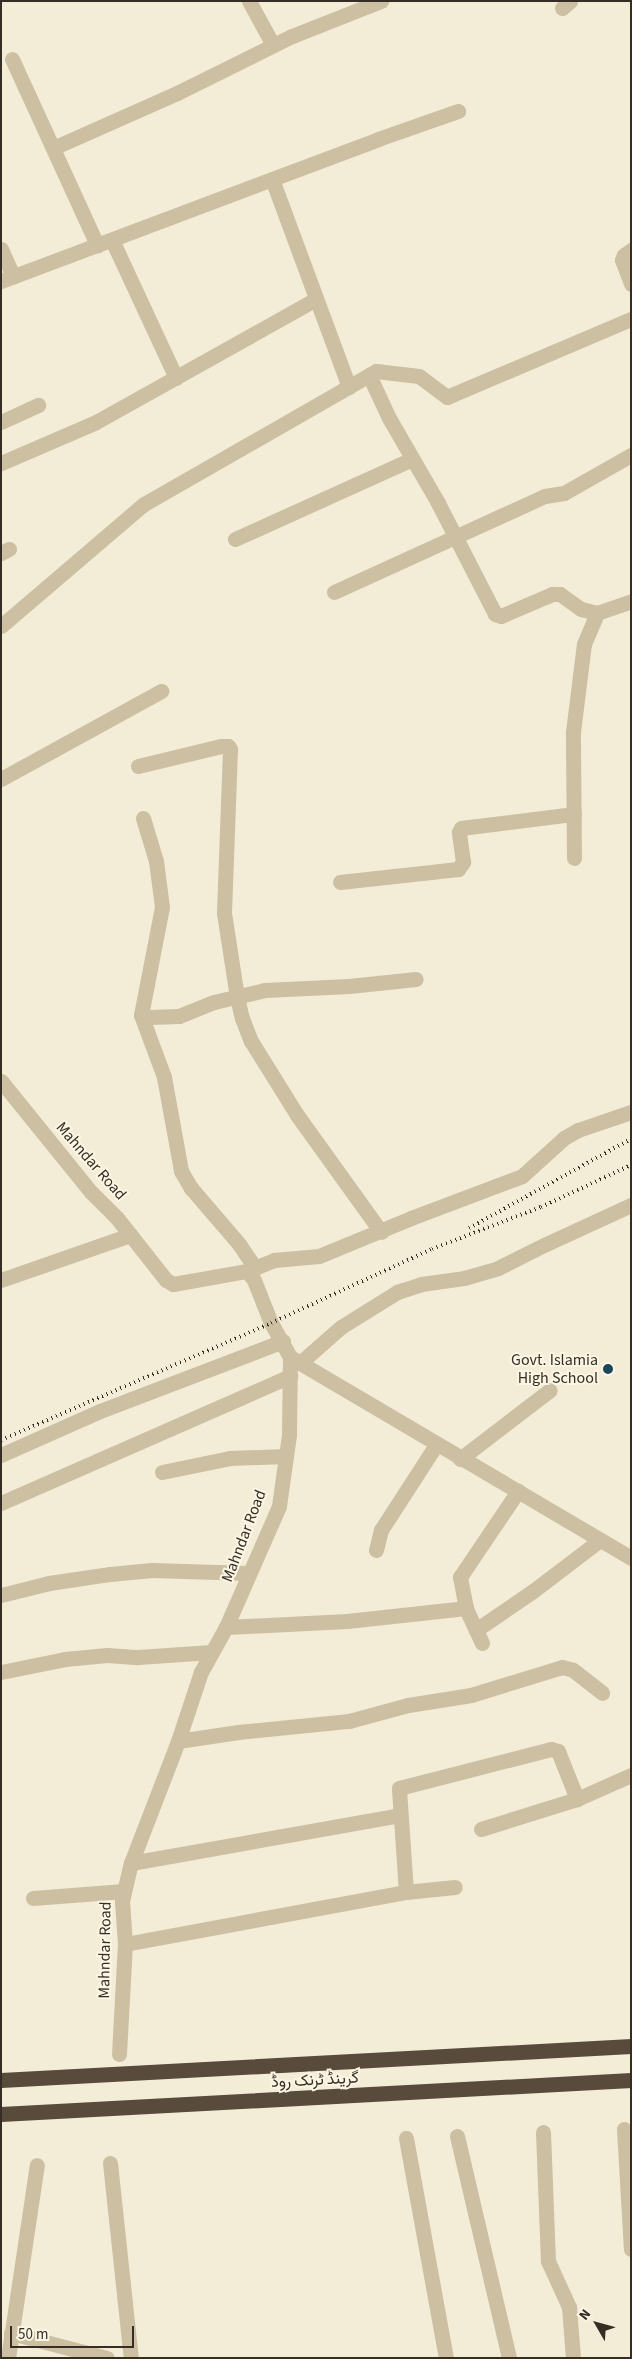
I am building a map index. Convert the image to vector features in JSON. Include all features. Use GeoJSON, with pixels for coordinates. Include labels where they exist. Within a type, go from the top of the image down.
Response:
{"type":"FeatureCollection","features":[{"type":"Feature","properties":{"kind":"highway","name":"گرینڈ ٹرنک روڈ"},"geometry":{"type":"LineString","coordinates":[[1,2080],[631,2046]]}},
{"type":"Feature","properties":{"kind":"highway","name":"گرینڈ ٹرنک روڈ"},"geometry":{"type":"LineString","coordinates":[[1,2114],[631,2080]]}},
{"type":"Feature","properties":{"kind":"street"},"geometry":{"type":"LineString","coordinates":[[250,1],[273,45]]}},
{"type":"Feature","properties":{"kind":"street"},"geometry":{"type":"LineString","coordinates":[[53,148],[176,93],[273,45],[381,1]]}},
{"type":"Feature","properties":{"kind":"street"},"geometry":{"type":"LineString","coordinates":[[12,59],[53,148],[176,378]]}},
{"type":"Feature","properties":{"kind":"street"},"geometry":{"type":"LineString","coordinates":[[1,249],[7,278],[378,139],[458,112]]}},
{"type":"Feature","properties":{"kind":"street"},"geometry":{"type":"LineString","coordinates":[[272,179],[349,387]]}},
{"type":"Feature","properties":{"kind":"street"},"geometry":{"type":"LineString","coordinates":[[631,250],[624,255],[622,260],[631,284]]}},
{"type":"Feature","properties":{"kind":"street"},"geometry":{"type":"LineString","coordinates":[[1,463],[96,422],[316,299]]}},
{"type":"Feature","properties":{"kind":"street"},"geometry":{"type":"LineString","coordinates":[[1,626],[144,504],[376,371],[419,376],[447,397],[631,320]]}},
{"type":"Feature","properties":{"kind":"street"},"geometry":{"type":"LineString","coordinates":[[369,375],[389,418],[495,614],[500,616],[552,594],[560,594],[580,609],[597,613],[631,602]]}},
{"type":"Feature","properties":{"kind":"street"},"geometry":{"type":"LineString","coordinates":[[1,422],[38,405]]}},
{"type":"Feature","properties":{"kind":"street"},"geometry":{"type":"LineString","coordinates":[[334,592],[545,496],[564,493],[631,455]]}},
{"type":"Feature","properties":{"kind":"street"},"geometry":{"type":"LineString","coordinates":[[235,539],[412,459]]}},
{"type":"Feature","properties":{"kind":"street"},"geometry":{"type":"LineString","coordinates":[[574,858],[573,732],[584,644],[597,613]]}},
{"type":"Feature","properties":{"kind":"street"},"geometry":{"type":"LineString","coordinates":[[1,779],[161,691]]}},
{"type":"Feature","properties":{"kind":"street"},"geometry":{"type":"LineString","coordinates":[[138,766],[221,746],[228,746],[230,749],[224,913],[237,997],[249,1036],[314,1142],[380,1232]]}},
{"type":"Feature","properties":{"kind":"street"},"geometry":{"type":"LineString","coordinates":[[340,882],[458,869],[463,862],[459,832],[461,828],[574,814]]}},
{"type":"Feature","properties":{"kind":"street"},"geometry":{"type":"LineString","coordinates":[[143,818],[156,861],[162,907],[141,1015],[164,1076],[181,1171],[191,1188],[238,1244],[251,1269],[274,1260],[319,1256],[411,1218],[522,1176],[564,1138],[578,1130],[631,1112]]}},
{"type":"Feature","properties":{"kind":"street"},"geometry":{"type":"LineString","coordinates":[[141,1015],[149,1017],[179,1016],[214,1002],[266,990],[349,986],[416,979]]}},
{"type":"Feature","properties":{"kind":"street","name":"Mahndar Road"},"geometry":{"type":"LineString","coordinates":[[1,1081],[91,1192],[117,1218],[166,1280],[173,1284],[251,1269],[271,1323],[295,1360],[290,1376],[289,1435],[279,1506],[226,1627],[202,1672],[178,1741],[131,1863],[122,1902],[125,1944],[119,2054]]}},
{"type":"Feature","properties":{"kind":"street"},"geometry":{"type":"LineString","coordinates":[[631,1205],[498,1268],[464,1278],[421,1284],[397,1292],[341,1327],[295,1360],[436,1445],[631,1558]]}},
{"type":"Feature","properties":{"kind":"street"},"geometry":{"type":"LineString","coordinates":[[1,1280],[130,1235]]}},
{"type":"Feature","properties":{"kind":"street"},"geometry":{"type":"LineString","coordinates":[[1,1455],[100,1411],[283,1341]]}},
{"type":"Feature","properties":{"kind":"street"},"geometry":{"type":"LineString","coordinates":[[1,1503],[290,1376]]}},
{"type":"Feature","properties":{"kind":"street"},"geometry":{"type":"LineString","coordinates":[[460,1459],[550,1390]]}},
{"type":"Feature","properties":{"kind":"street"},"geometry":{"type":"LineString","coordinates":[[376,1550],[381,1530],[436,1445]]}},
{"type":"Feature","properties":{"kind":"street"},"geometry":{"type":"LineString","coordinates":[[162,1472],[230,1458],[286,1456]]}},
{"type":"Feature","properties":{"kind":"street"},"geometry":{"type":"LineString","coordinates":[[518,1491],[460,1577],[466,1608],[479,1637],[533,1591],[600,1540]]}},
{"type":"Feature","properties":{"kind":"street"},"geometry":{"type":"LineString","coordinates":[[1,1595],[49,1583],[152,1570],[249,1573]]}},
{"type":"Feature","properties":{"kind":"street"},"geometry":{"type":"LineString","coordinates":[[226,1627],[337,1621],[466,1608]]}},
{"type":"Feature","properties":{"kind":"street"},"geometry":{"type":"LineString","coordinates":[[1,1672],[73,1658],[212,1652]]}},
{"type":"Feature","properties":{"kind":"street"},"geometry":{"type":"LineString","coordinates":[[178,1741],[238,1732],[349,1721],[408,1705],[471,1694],[562,1667],[573,1670],[602,1692]]}},
{"type":"Feature","properties":{"kind":"street"},"geometry":{"type":"LineString","coordinates":[[406,1892],[399,1788],[551,1749],[558,1752],[577,1799]]}},
{"type":"Feature","properties":{"kind":"street"},"geometry":{"type":"LineString","coordinates":[[481,1829],[577,1799],[631,1775]]}},
{"type":"Feature","properties":{"kind":"street"},"geometry":{"type":"LineString","coordinates":[[131,1863],[400,1815]]}},
{"type":"Feature","properties":{"kind":"street"},"geometry":{"type":"LineString","coordinates":[[125,1944],[406,1892],[455,1887]]}},
{"type":"Feature","properties":{"kind":"street"},"geometry":{"type":"LineString","coordinates":[[33,1898],[124,1891]]}},
{"type":"Feature","properties":{"kind":"street"},"geometry":{"type":"LineString","coordinates":[[624,2129],[631,2249]]}},
{"type":"Feature","properties":{"kind":"street"},"geometry":{"type":"LineString","coordinates":[[543,2132],[548,2261],[569,2307],[573,2358]]}},
{"type":"Feature","properties":{"kind":"street"},"geometry":{"type":"LineString","coordinates":[[457,2136],[509,2358]]}},
{"type":"Feature","properties":{"kind":"street"},"geometry":{"type":"LineString","coordinates":[[406,2138],[446,2358]]}},
{"type":"Feature","properties":{"kind":"street"},"geometry":{"type":"LineString","coordinates":[[110,2163],[132,2358]]}},
{"type":"Feature","properties":{"kind":"street"},"geometry":{"type":"LineString","coordinates":[[8,2358],[37,2164]]}},
{"type":"Feature","properties":{"kind":"street"},"geometry":{"type":"LineString","coordinates":[[11,2332],[107,2358]]}},
{"type":"Feature","properties":{"kind":"railway"},"geometry":{"type":"LineString","coordinates":[[469,1228],[631,1139]]}},
{"type":"Feature","properties":{"kind":"railway"},"geometry":{"type":"LineString","coordinates":[[1,1440],[271,1323],[432,1249],[541,1207],[631,1165]]}},
{"type":"Feature","properties":{"kind":"place","name":"Govt. Islamia High School"},"geometry":{"type":"Point","coordinates":[608,1369]}}]}
